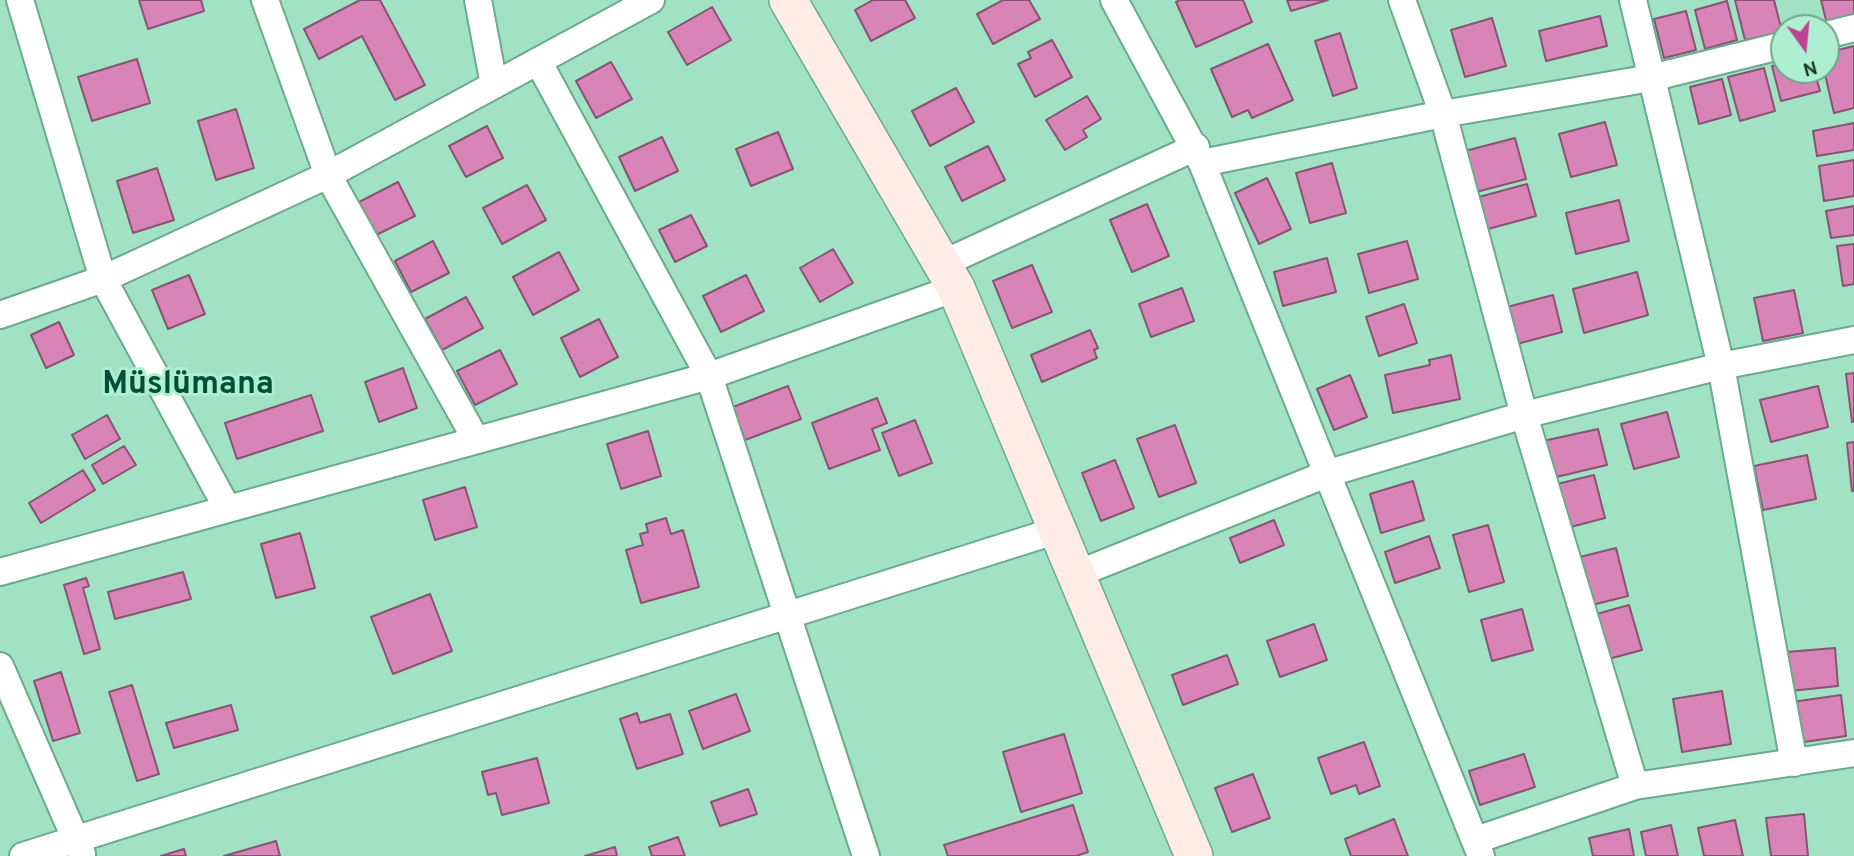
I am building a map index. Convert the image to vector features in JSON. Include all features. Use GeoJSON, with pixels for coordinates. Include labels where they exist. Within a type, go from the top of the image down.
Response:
{"type":"FeatureCollection","features":[{"type":"Feature","properties":{"kind":"street"},"geometry":{"type":"LineString","coordinates":[[20,0],[103,279],[227,508]]}},
{"type":"Feature","properties":{"kind":"street"},"geometry":{"type":"LineString","coordinates":[[265,0],[328,175],[475,438]]}},
{"type":"Feature","properties":{"kind":"street"},"geometry":{"type":"LineString","coordinates":[[478,0],[494,85]]}},
{"type":"Feature","properties":{"kind":"street"},"geometry":{"type":"LineString","coordinates":[[0,315],[103,279],[328,175],[651,0]]}},
{"type":"Feature","properties":{"kind":"street"},"geometry":{"type":"LineString","coordinates":[[788,0],[950,276],[1194,856]]}},
{"type":"Feature","properties":{"kind":"street"},"geometry":{"type":"LineString","coordinates":[[1114,0],[1199,155],[1478,848],[1635,786],[1854,753]]}},
{"type":"Feature","properties":{"kind":"street"},"geometry":{"type":"LineString","coordinates":[[1402,0],[1443,114],[1524,415],[1635,786]]}},
{"type":"Feature","properties":{"kind":"street"},"geometry":{"type":"LineString","coordinates":[[1633,0],[1721,366],[1794,763]]}},
{"type":"Feature","properties":{"kind":"street"},"geometry":{"type":"LineString","coordinates":[[0,572],[475,438],[709,376],[950,276],[1199,155],[1651,78],[1770,49]]}},
{"type":"Feature","properties":{"kind":"street"},"geometry":{"type":"LineString","coordinates":[[538,61],[709,376],[866,856]]}},
{"type":"Feature","properties":{"kind":"street"},"geometry":{"type":"LineString","coordinates":[[1077,574],[1329,473],[1524,415],[1721,366],[1854,340]]}},
{"type":"Feature","properties":{"kind":"street"},"geometry":{"type":"LineString","coordinates":[[23,856],[79,848],[788,614],[1058,530]]}},
{"type":"Feature","properties":{"kind":"street"},"geometry":{"type":"LineString","coordinates":[[0,666],[79,848]]}},
{"type":"Feature","properties":{"kind":"building"},"geometry":{"type":"Polygon","coordinates":[[[139,0],[201,0],[204,11],[148,29],[139,0]]]}},
{"type":"Feature","properties":{"kind":"building"},"geometry":{"type":"Polygon","coordinates":[[[360,0],[380,0],[425,85],[395,100],[362,36],[319,59],[304,29],[360,0]]]}},
{"type":"Feature","properties":{"kind":"building"},"geometry":{"type":"Polygon","coordinates":[[[873,0],[905,0],[915,18],[871,41],[855,10],[873,0]]]}},
{"type":"Feature","properties":{"kind":"building"},"geometry":{"type":"Polygon","coordinates":[[[1003,0],[1029,0],[1040,19],[993,44],[977,14],[1003,0]]]}},
{"type":"Feature","properties":{"kind":"building"},"geometry":{"type":"Polygon","coordinates":[[[1243,0],[1252,22],[1196,47],[1176,2],[1243,0]]]}},
{"type":"Feature","properties":{"kind":"building"},"geometry":{"type":"Polygon","coordinates":[[[1287,0],[1328,0],[1291,11],[1287,0]]]}},
{"type":"Feature","properties":{"kind":"building"},"geometry":{"type":"Polygon","coordinates":[[[1735,0],[1774,0],[1778,14],[1770,14],[1770,35],[1745,40],[1735,0]]]}},
{"type":"Feature","properties":{"kind":"building"},"geometry":{"type":"Polygon","coordinates":[[[1821,0],[1854,0],[1854,17],[1840,21],[1840,14],[1824,14],[1821,0]]]}},
{"type":"Feature","properties":{"kind":"building"},"geometry":{"type":"Polygon","coordinates":[[[1727,1],[1737,40],[1705,49],[1695,10],[1727,1]]]}},
{"type":"Feature","properties":{"kind":"building"},"geometry":{"type":"Polygon","coordinates":[[[712,7],[731,40],[687,65],[668,32],[712,7]]]}},
{"type":"Feature","properties":{"kind":"building"},"geometry":{"type":"Polygon","coordinates":[[[1686,11],[1696,50],[1664,58],[1654,19],[1686,11]]]}},
{"type":"Feature","properties":{"kind":"building"},"geometry":{"type":"Polygon","coordinates":[[[1600,16],[1607,46],[1546,61],[1539,31],[1600,16]]]}},
{"type":"Feature","properties":{"kind":"building"},"geometry":{"type":"Polygon","coordinates":[[[1492,18],[1506,66],[1465,77],[1451,30],[1492,18]]]}},
{"type":"Feature","properties":{"kind":"building"},"geometry":{"type":"Polygon","coordinates":[[[1340,33],[1357,88],[1333,96],[1315,41],[1340,33]]]}},
{"type":"Feature","properties":{"kind":"building"},"geometry":{"type":"Polygon","coordinates":[[[1052,40],[1072,77],[1035,97],[1018,64],[1031,58],[1028,52],[1052,40]]]}},
{"type":"Feature","properties":{"kind":"building"},"geometry":{"type":"Polygon","coordinates":[[[1268,44],[1293,100],[1252,118],[1248,110],[1232,117],[1211,69],[1268,44]]]}},
{"type":"Feature","properties":{"kind":"building"},"geometry":{"type":"Polygon","coordinates":[[[1854,46],[1854,108],[1834,113],[1827,84],[1840,84],[1840,50],[1854,46]]]}},
{"type":"Feature","properties":{"kind":"building"},"geometry":{"type":"Polygon","coordinates":[[[137,59],[150,103],[92,121],[78,77],[137,59]]]}},
{"type":"Feature","properties":{"kind":"building"},"geometry":{"type":"Polygon","coordinates":[[[611,62],[632,99],[596,118],[576,81],[611,62]]]}},
{"type":"Feature","properties":{"kind":"building"},"geometry":{"type":"Polygon","coordinates":[[[1764,68],[1775,111],[1740,121],[1728,77],[1764,68]]]}},
{"type":"Feature","properties":{"kind":"building"},"geometry":{"type":"Polygon","coordinates":[[[1722,79],[1731,115],[1699,124],[1690,87],[1722,79]]]}},
{"type":"Feature","properties":{"kind":"building"},"geometry":{"type":"Polygon","coordinates":[[[1777,84],[1818,84],[1820,91],[1781,101],[1777,84]]]}},
{"type":"Feature","properties":{"kind":"building"},"geometry":{"type":"Polygon","coordinates":[[[956,88],[974,122],[930,146],[912,111],[956,88]]]}},
{"type":"Feature","properties":{"kind":"building"},"geometry":{"type":"Polygon","coordinates":[[[1087,96],[1101,119],[1083,130],[1087,137],[1065,150],[1046,120],[1087,96]]]}},
{"type":"Feature","properties":{"kind":"building"},"geometry":{"type":"Polygon","coordinates":[[[236,109],[254,168],[216,180],[198,121],[236,109]]]}},
{"type":"Feature","properties":{"kind":"building"},"geometry":{"type":"Polygon","coordinates":[[[1605,122],[1617,165],[1571,177],[1559,134],[1605,122]]]}},
{"type":"Feature","properties":{"kind":"building"},"geometry":{"type":"Polygon","coordinates":[[[1854,123],[1854,150],[1817,156],[1813,131],[1854,123]]]}},
{"type":"Feature","properties":{"kind":"building"},"geometry":{"type":"Polygon","coordinates":[[[487,126],[503,158],[466,177],[449,146],[487,126]]]}},
{"type":"Feature","properties":{"kind":"building"},"geometry":{"type":"Polygon","coordinates":[[[778,132],[793,169],[751,186],[736,149],[778,132]]]}},
{"type":"Feature","properties":{"kind":"building"},"geometry":{"type":"Polygon","coordinates":[[[662,137],[678,171],[635,191],[619,157],[662,137]]]}},
{"type":"Feature","properties":{"kind":"building"},"geometry":{"type":"Polygon","coordinates":[[[1515,138],[1526,179],[1476,192],[1465,151],[1515,138]]]}},
{"type":"Feature","properties":{"kind":"building"},"geometry":{"type":"Polygon","coordinates":[[[988,146],[1005,180],[962,201],[945,167],[988,146]]]}},
{"type":"Feature","properties":{"kind":"building"},"geometry":{"type":"Polygon","coordinates":[[[1854,160],[1854,196],[1824,201],[1819,166],[1854,160]]]}},
{"type":"Feature","properties":{"kind":"building"},"geometry":{"type":"Polygon","coordinates":[[[1332,163],[1346,213],[1310,223],[1296,173],[1332,163]]]}},
{"type":"Feature","properties":{"kind":"building"},"geometry":{"type":"Polygon","coordinates":[[[157,168],[174,220],[133,233],[117,181],[157,168]]]}},
{"type":"Feature","properties":{"kind":"building"},"geometry":{"type":"Polygon","coordinates":[[[1267,178],[1291,229],[1259,244],[1235,193],[1267,178]]]}},
{"type":"Feature","properties":{"kind":"building"},"geometry":{"type":"Polygon","coordinates":[[[398,182],[415,216],[376,235],[359,202],[398,182]]]}},
{"type":"Feature","properties":{"kind":"building"},"geometry":{"type":"Polygon","coordinates":[[[1527,184],[1536,216],[1488,229],[1479,197],[1527,184]]]}},
{"type":"Feature","properties":{"kind":"building"},"geometry":{"type":"Polygon","coordinates":[[[527,185],[546,220],[502,244],[483,208],[527,185]]]}},
{"type":"Feature","properties":{"kind":"building"},"geometry":{"type":"Polygon","coordinates":[[[1619,200],[1629,241],[1576,254],[1566,213],[1619,200]]]}},
{"type":"Feature","properties":{"kind":"building"},"geometry":{"type":"Polygon","coordinates":[[[1147,204],[1169,256],[1132,272],[1110,220],[1147,204]]]}},
{"type":"Feature","properties":{"kind":"building"},"geometry":{"type":"Polygon","coordinates":[[[1854,206],[1854,235],[1831,238],[1826,211],[1854,206]]]}},
{"type":"Feature","properties":{"kind":"building"},"geometry":{"type":"Polygon","coordinates":[[[691,215],[707,246],[675,262],[659,230],[691,215]]]}},
{"type":"Feature","properties":{"kind":"building"},"geometry":{"type":"Polygon","coordinates":[[[433,241],[449,273],[411,292],[395,261],[433,241]]]}},
{"type":"Feature","properties":{"kind":"building"},"geometry":{"type":"Polygon","coordinates":[[[1407,241],[1418,279],[1369,293],[1358,254],[1407,241]]]}},
{"type":"Feature","properties":{"kind":"building"},"geometry":{"type":"Polygon","coordinates":[[[1854,244],[1854,284],[1843,286],[1837,246],[1854,244]]]}},
{"type":"Feature","properties":{"kind":"building"},"geometry":{"type":"Polygon","coordinates":[[[833,249],[853,283],[820,302],[800,268],[833,249]]]}},
{"type":"Feature","properties":{"kind":"building"},"geometry":{"type":"Polygon","coordinates":[[[559,252],[579,290],[533,315],[513,277],[559,252]]]}},
{"type":"Feature","properties":{"kind":"building"},"geometry":{"type":"Polygon","coordinates":[[[1327,258],[1336,292],[1283,306],[1274,272],[1327,258]]]}},
{"type":"Feature","properties":{"kind":"building"},"geometry":{"type":"Polygon","coordinates":[[[1032,265],[1052,312],[1012,328],[993,281],[1032,265]]]}},
{"type":"Feature","properties":{"kind":"building"},"geometry":{"type":"Polygon","coordinates":[[[1637,272],[1648,315],[1584,333],[1573,289],[1637,272]]]}},
{"type":"Feature","properties":{"kind":"building"},"geometry":{"type":"Polygon","coordinates":[[[189,275],[205,314],[168,329],[152,290],[189,275]]]}},
{"type":"Feature","properties":{"kind":"building"},"geometry":{"type":"Polygon","coordinates":[[[746,275],[764,311],[721,332],[703,296],[746,275]]]}},
{"type":"Feature","properties":{"kind":"building"},"geometry":{"type":"Polygon","coordinates":[[[1182,288],[1194,321],[1151,337],[1139,304],[1182,288]]]}},
{"type":"Feature","properties":{"kind":"building"},"geometry":{"type":"Polygon","coordinates":[[[1794,290],[1803,333],[1763,341],[1754,298],[1794,290]]]}},
{"type":"Feature","properties":{"kind":"building"},"geometry":{"type":"Polygon","coordinates":[[[1553,295],[1562,332],[1517,344],[1507,307],[1553,295]]]}},
{"type":"Feature","properties":{"kind":"building"},"geometry":{"type":"Polygon","coordinates":[[[466,297],[483,328],[442,350],[425,319],[466,297]]]}},
{"type":"Feature","properties":{"kind":"building"},"geometry":{"type":"Polygon","coordinates":[[[1404,304],[1417,343],[1379,356],[1366,317],[1404,304]]]}},
{"type":"Feature","properties":{"kind":"building"},"geometry":{"type":"Polygon","coordinates":[[[599,319],[618,357],[580,377],[561,338],[599,319]]]}},
{"type":"Feature","properties":{"kind":"building"},"geometry":{"type":"Polygon","coordinates":[[[59,322],[74,355],[46,368],[31,335],[59,322]]]}},
{"type":"Feature","properties":{"kind":"building"},"geometry":{"type":"Polygon","coordinates":[[[1090,330],[1098,348],[1094,350],[1097,358],[1042,382],[1031,355],[1090,330]]]}},
{"type":"Feature","properties":{"kind":"building"},"geometry":{"type":"Polygon","coordinates":[[[500,350],[517,384],[475,405],[457,371],[500,350]]]}},
{"type":"Feature","properties":{"kind":"building"},"geometry":{"type":"Polygon","coordinates":[[[1451,355],[1460,399],[1393,413],[1385,375],[1430,365],[1429,360],[1451,355]]]}},
{"type":"Feature","properties":{"kind":"building"},"geometry":{"type":"Polygon","coordinates":[[[403,368],[417,408],[379,422],[365,382],[403,368]]]}},
{"type":"Feature","properties":{"kind":"building"},"geometry":{"type":"Polygon","coordinates":[[[1854,373],[1854,421],[1852,422],[1846,374],[1854,373]]]}},
{"type":"Feature","properties":{"kind":"building"},"geometry":{"type":"Polygon","coordinates":[[[1350,375],[1367,417],[1334,430],[1317,389],[1350,375]]]}},
{"type":"Feature","properties":{"kind":"building"},"geometry":{"type":"Polygon","coordinates":[[[788,386],[801,419],[745,440],[733,407],[788,386]]]}},
{"type":"Feature","properties":{"kind":"building"},"geometry":{"type":"Polygon","coordinates":[[[1818,386],[1828,427],[1771,442],[1760,400],[1818,386]]]}},
{"type":"Feature","properties":{"kind":"building"},"geometry":{"type":"Polygon","coordinates":[[[311,395],[323,431],[237,459],[225,423],[311,395]]]}},
{"type":"Feature","properties":{"kind":"building"},"geometry":{"type":"Polygon","coordinates":[[[877,398],[887,423],[872,429],[880,450],[829,469],[812,423],[877,398]]]}},
{"type":"Feature","properties":{"kind":"building"},"geometry":{"type":"Polygon","coordinates":[[[1667,412],[1679,457],[1634,469],[1621,424],[1667,412]]]}},
{"type":"Feature","properties":{"kind":"building"},"geometry":{"type":"Polygon","coordinates":[[[107,415],[120,439],[85,459],[72,435],[107,415]]]}},
{"type":"Feature","properties":{"kind":"building"},"geometry":{"type":"Polygon","coordinates":[[[915,420],[932,463],[899,476],[882,433],[915,420]]]}},
{"type":"Feature","properties":{"kind":"building"},"geometry":{"type":"Polygon","coordinates":[[[1175,425],[1196,483],[1159,497],[1137,439],[1175,425]]]}},
{"type":"Feature","properties":{"kind":"building"},"geometry":{"type":"Polygon","coordinates":[[[1598,429],[1607,465],[1552,478],[1543,441],[1598,429]]]}},
{"type":"Feature","properties":{"kind":"building"},"geometry":{"type":"Polygon","coordinates":[[[648,431],[661,476],[621,489],[607,444],[648,431]]]}},
{"type":"Feature","properties":{"kind":"building"},"geometry":{"type":"Polygon","coordinates":[[[1854,442],[1854,491],[1852,491],[1847,443],[1854,442]]]}},
{"type":"Feature","properties":{"kind":"building"},"geometry":{"type":"Polygon","coordinates":[[[124,446],[136,465],[103,484],[92,465],[124,446]]]}},
{"type":"Feature","properties":{"kind":"building"},"geometry":{"type":"Polygon","coordinates":[[[1807,455],[1816,499],[1763,510],[1754,466],[1807,455]]]}},
{"type":"Feature","properties":{"kind":"building"},"geometry":{"type":"Polygon","coordinates":[[[1115,460],[1134,508],[1101,521],[1082,473],[1115,460]]]}},
{"type":"Feature","properties":{"kind":"building"},"geometry":{"type":"Polygon","coordinates":[[[83,470],[95,490],[41,523],[29,503],[83,470]]]}},
{"type":"Feature","properties":{"kind":"building"},"geometry":{"type":"Polygon","coordinates":[[[1594,475],[1605,518],[1563,529],[1553,485],[1594,475]]]}},
{"type":"Feature","properties":{"kind":"building"},"geometry":{"type":"Polygon","coordinates":[[[1413,481],[1424,520],[1381,533],[1370,494],[1413,481]]]}},
{"type":"Feature","properties":{"kind":"building"},"geometry":{"type":"Polygon","coordinates":[[[465,487],[477,527],[435,540],[423,500],[465,487]]]}},
{"type":"Feature","properties":{"kind":"building"},"geometry":{"type":"Polygon","coordinates":[[[666,518],[671,534],[683,530],[699,587],[641,603],[626,550],[643,545],[640,534],[648,532],[646,524],[666,518]]]}},
{"type":"Feature","properties":{"kind":"building"},"geometry":{"type":"Polygon","coordinates":[[[1274,520],[1284,545],[1240,563],[1230,538],[1274,520]]]}},
{"type":"Feature","properties":{"kind":"building"},"geometry":{"type":"Polygon","coordinates":[[[1488,525],[1504,582],[1469,592],[1453,535],[1488,525]]]}},
{"type":"Feature","properties":{"kind":"building"},"geometry":{"type":"Polygon","coordinates":[[[300,533],[315,588],[276,598],[261,544],[300,533]]]}},
{"type":"Feature","properties":{"kind":"building"},"geometry":{"type":"Polygon","coordinates":[[[1429,536],[1440,568],[1395,583],[1385,552],[1429,536]]]}},
{"type":"Feature","properties":{"kind":"building"},"geometry":{"type":"Polygon","coordinates":[[[1616,548],[1628,596],[1592,605],[1580,557],[1616,548]]]}},
{"type":"Feature","properties":{"kind":"building"},"geometry":{"type":"Polygon","coordinates":[[[183,572],[191,599],[115,619],[108,592],[183,572]]]}},
{"type":"Feature","properties":{"kind":"building"},"geometry":{"type":"Polygon","coordinates":[[[86,578],[89,586],[83,588],[100,649],[84,654],[64,585],[86,578]]]}},
{"type":"Feature","properties":{"kind":"building"},"geometry":{"type":"Polygon","coordinates":[[[430,594],[452,651],[393,674],[371,617],[430,594]]]}},
{"type":"Feature","properties":{"kind":"building"},"geometry":{"type":"Polygon","coordinates":[[[1629,605],[1642,650],[1605,660],[1593,615],[1629,605]]]}},
{"type":"Feature","properties":{"kind":"building"},"geometry":{"type":"Polygon","coordinates":[[[1522,609],[1533,650],[1492,661],[1481,620],[1522,609]]]}},
{"type":"Feature","properties":{"kind":"building"},"geometry":{"type":"Polygon","coordinates":[[[1314,624],[1327,660],[1280,677],[1267,641],[1314,624]]]}},
{"type":"Feature","properties":{"kind":"building"},"geometry":{"type":"Polygon","coordinates":[[[1835,648],[1838,686],[1790,691],[1786,652],[1835,648]]]}},
{"type":"Feature","properties":{"kind":"building"},"geometry":{"type":"Polygon","coordinates":[[[1227,655],[1238,684],[1183,705],[1172,675],[1227,655]]]}},
{"type":"Feature","properties":{"kind":"building"},"geometry":{"type":"Polygon","coordinates":[[[61,672],[80,733],[53,741],[34,681],[61,672]]]}},
{"type":"Feature","properties":{"kind":"building"},"geometry":{"type":"Polygon","coordinates":[[[132,685],[159,774],[137,781],[109,692],[132,685]]]}},
{"type":"Feature","properties":{"kind":"building"},"geometry":{"type":"Polygon","coordinates":[[[1722,691],[1731,744],[1682,752],[1673,699],[1722,691]]]}},
{"type":"Feature","properties":{"kind":"building"},"geometry":{"type":"Polygon","coordinates":[[[736,694],[750,731],[703,749],[689,711],[736,694]]]}},
{"type":"Feature","properties":{"kind":"building"},"geometry":{"type":"Polygon","coordinates":[[[1841,695],[1846,736],[1797,743],[1792,702],[1841,695]]]}},
{"type":"Feature","properties":{"kind":"building"},"geometry":{"type":"Polygon","coordinates":[[[231,705],[238,730],[174,748],[166,723],[231,705]]]}},
{"type":"Feature","properties":{"kind":"building"},"geometry":{"type":"Polygon","coordinates":[[[637,713],[640,723],[670,714],[683,754],[637,769],[620,719],[637,713]]]}},
{"type":"Feature","properties":{"kind":"building"},"geometry":{"type":"Polygon","coordinates":[[[1064,734],[1082,793],[1021,812],[1003,752],[1064,734]]]}},
{"type":"Feature","properties":{"kind":"building"},"geometry":{"type":"Polygon","coordinates":[[[1364,742],[1380,786],[1359,794],[1356,785],[1331,794],[1318,758],[1364,742]]]}},
{"type":"Feature","properties":{"kind":"building"},"geometry":{"type":"Polygon","coordinates":[[[1524,754],[1535,787],[1480,805],[1469,771],[1524,754]]]}},
{"type":"Feature","properties":{"kind":"building"},"geometry":{"type":"Polygon","coordinates":[[[537,758],[549,803],[502,815],[496,793],[488,795],[482,772],[537,758]]]}},
{"type":"Feature","properties":{"kind":"building"},"geometry":{"type":"Polygon","coordinates":[[[1253,774],[1270,818],[1232,832],[1215,788],[1253,774]]]}},
{"type":"Feature","properties":{"kind":"building"},"geometry":{"type":"Polygon","coordinates":[[[748,789],[757,814],[720,826],[711,802],[748,789]]]}},
{"type":"Feature","properties":{"kind":"building"},"geometry":{"type":"Polygon","coordinates":[[[1073,805],[1088,852],[1076,856],[948,856],[944,845],[1073,805]]]}},
{"type":"Feature","properties":{"kind":"building"},"geometry":{"type":"Polygon","coordinates":[[[1804,814],[1808,856],[1771,856],[1766,818],[1804,814]]]}},
{"type":"Feature","properties":{"kind":"building"},"geometry":{"type":"Polygon","coordinates":[[[1394,819],[1408,856],[1351,856],[1345,839],[1394,819]]]}},
{"type":"Feature","properties":{"kind":"building"},"geometry":{"type":"Polygon","coordinates":[[[1735,820],[1743,856],[1704,856],[1698,828],[1735,820]]]}},
{"type":"Feature","properties":{"kind":"building"},"geometry":{"type":"Polygon","coordinates":[[[1671,825],[1678,856],[1646,856],[1641,832],[1671,825]]]}},
{"type":"Feature","properties":{"kind":"building"},"geometry":{"type":"Polygon","coordinates":[[[1629,829],[1634,856],[1593,856],[1589,838],[1629,829]]]}},
{"type":"Feature","properties":{"kind":"building"},"geometry":{"type":"Polygon","coordinates":[[[678,837],[685,856],[652,856],[649,847],[678,837]]]}},
{"type":"Feature","properties":{"kind":"building"},"geometry":{"type":"Polygon","coordinates":[[[276,841],[280,856],[224,856],[276,841]]]}},
{"type":"Feature","properties":{"kind":"building"},"geometry":{"type":"Polygon","coordinates":[[[615,847],[617,856],[585,856],[615,847]]]}},
{"type":"Feature","properties":{"kind":"building"},"geometry":{"type":"Polygon","coordinates":[[[184,849],[186,856],[161,856],[184,849]]]}},
{"type":"Feature","properties":{"kind":"district","name":"Müslümana"},"geometry":{"type":"Point","coordinates":[188,387]}}]}
